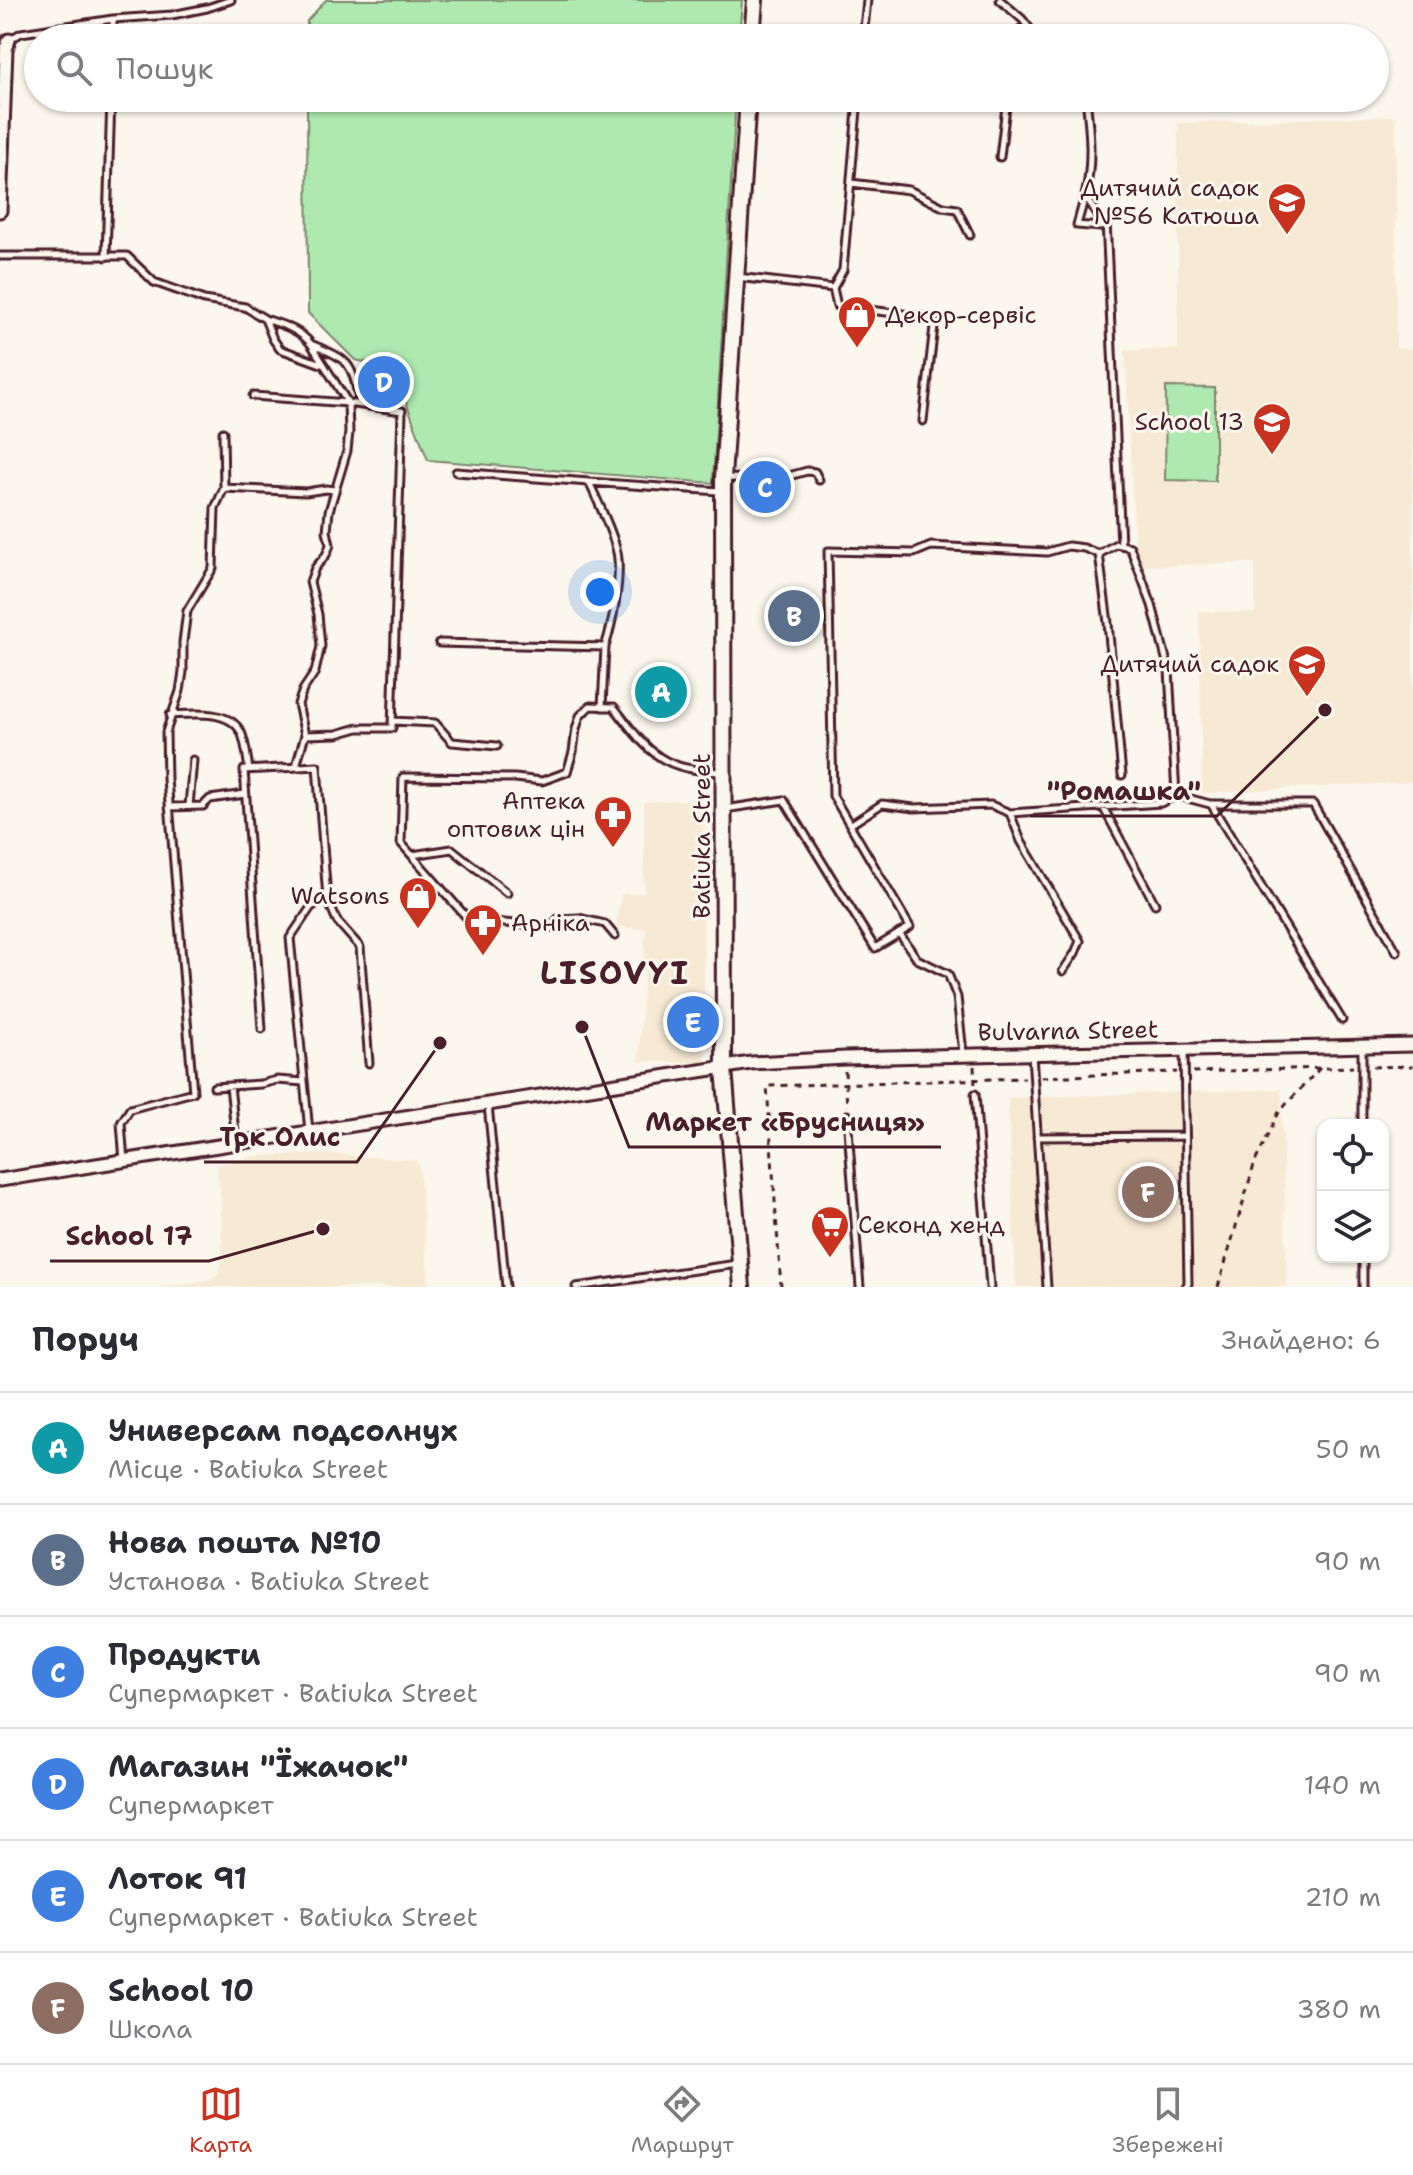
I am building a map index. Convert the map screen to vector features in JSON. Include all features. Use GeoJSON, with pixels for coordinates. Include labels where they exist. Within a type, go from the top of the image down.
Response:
{"type":"FeatureCollection","features":[{"type":"Feature","properties":{"kind":"street"},"geometry":{"type":"LineString","coordinates":[[753,24],[755,0]]}},
{"type":"Feature","properties":{"kind":"street"},"geometry":{"type":"LineString","coordinates":[[0,211],[6,49],[9,40]]}},
{"type":"Feature","properties":{"kind":"street","name":"Batiuka Street"},"geometry":{"type":"LineString","coordinates":[[742,1287],[724,1068],[723,484],[747,112]]}},
{"type":"Feature","properties":{"kind":"street","name":"Bulvarna Street"},"geometry":{"type":"LineString","coordinates":[[0,1180],[751,1063],[845,1058],[1413,1045]]}},
{"type":"Feature","properties":{"kind":"lane"},"geometry":{"type":"LineString","coordinates":[[80,24],[172,15],[231,0]]}},
{"type":"Feature","properties":{"kind":"lane"},"geometry":{"type":"LineString","coordinates":[[864,24],[867,0]]}},
{"type":"Feature","properties":{"kind":"lane"},"geometry":{"type":"LineString","coordinates":[[1000,0],[1026,24]]}},
{"type":"Feature","properties":{"kind":"lane"},"geometry":{"type":"LineString","coordinates":[[113,19],[113,24]]}},
{"type":"Feature","properties":{"kind":"lane"},"geometry":{"type":"LineString","coordinates":[[9,40],[24,33]]}},
{"type":"Feature","properties":{"kind":"lane"},"geometry":{"type":"LineString","coordinates":[[106,257],[111,112]]}},
{"type":"Feature","properties":{"kind":"lane"},"geometry":{"type":"LineString","coordinates":[[857,112],[843,270],[833,288],[837,306],[935,318],[923,421]]}},
{"type":"Feature","properties":{"kind":"lane"},"geometry":{"type":"LineString","coordinates":[[1000,157],[1005,112]]}},
{"type":"Feature","properties":{"kind":"lane"},"geometry":{"type":"LineString","coordinates":[[1087,112],[1091,150],[1089,177],[1077,225],[1101,227],[1106,220]]}},
{"type":"Feature","properties":{"kind":"lane"},"geometry":{"type":"LineString","coordinates":[[851,183],[909,190],[943,207],[957,209],[970,235]]}},
{"type":"Feature","properties":{"kind":"lane"},"geometry":{"type":"LineString","coordinates":[[1085,196],[1099,218],[1106,220]]}},
{"type":"Feature","properties":{"kind":"lane"},"geometry":{"type":"LineString","coordinates":[[1106,220],[1121,545]]}},
{"type":"Feature","properties":{"kind":"lane"},"geometry":{"type":"LineString","coordinates":[[0,256],[127,256],[154,282],[204,300],[245,307],[304,335],[348,403],[347,451],[329,511],[327,531],[330,545],[310,582],[318,614],[321,646],[315,672],[298,704],[305,735],[296,766]]}},
{"type":"Feature","properties":{"kind":"lane"},"geometry":{"type":"LineString","coordinates":[[736,277],[833,288]]}},
{"type":"Feature","properties":{"kind":"lane"},"geometry":{"type":"LineString","coordinates":[[265,319],[280,349],[324,365]]}},
{"type":"Feature","properties":{"kind":"lane"},"geometry":{"type":"LineString","coordinates":[[311,344],[348,362],[360,404]]}},
{"type":"Feature","properties":{"kind":"lane"},"geometry":{"type":"LineString","coordinates":[[253,396],[360,404],[402,411],[392,728],[358,728],[337,734],[305,735]]}},
{"type":"Feature","properties":{"kind":"lane"},"geometry":{"type":"LineString","coordinates":[[124,1161],[121,1123],[130,1109],[193,1092],[169,807],[166,732],[180,691],[187,611],[213,568],[215,508],[224,488],[223,432]]}},
{"type":"Feature","properties":{"kind":"lane"},"geometry":{"type":"LineString","coordinates":[[456,472],[589,482],[723,484],[778,479],[807,471],[815,472],[819,480]]}},
{"type":"Feature","properties":{"kind":"lane"},"geometry":{"type":"LineString","coordinates":[[589,482],[619,557],[613,622],[605,647],[602,707]]}},
{"type":"Feature","properties":{"kind":"lane"},"geometry":{"type":"LineString","coordinates":[[224,488],[306,492],[334,490]]}},
{"type":"Feature","properties":{"kind":"lane"},"geometry":{"type":"LineString","coordinates":[[1099,554],[1116,544],[1130,547],[1147,591],[1169,670],[1176,795]]}},
{"type":"Feature","properties":{"kind":"lane"},"geometry":{"type":"LineString","coordinates":[[724,809],[784,800],[875,948],[910,927],[833,796],[828,551],[914,553],[931,546],[1047,552],[1068,546],[1099,554]]}},
{"type":"Feature","properties":{"kind":"lane"},"geometry":{"type":"LineString","coordinates":[[1099,554],[1122,775]]}},
{"type":"Feature","properties":{"kind":"lane"},"geometry":{"type":"LineString","coordinates":[[439,643],[605,647]]}},
{"type":"Feature","properties":{"kind":"lane"},"geometry":{"type":"LineString","coordinates":[[562,928],[469,920],[401,843],[403,777],[542,781],[567,772],[580,716],[590,706],[614,707],[643,744],[664,761],[694,771],[724,772]]}},
{"type":"Feature","properties":{"kind":"lane"},"geometry":{"type":"LineString","coordinates":[[170,715],[228,718],[242,734],[249,770]]}},
{"type":"Feature","properties":{"kind":"lane"},"geometry":{"type":"LineString","coordinates":[[392,721],[435,723],[452,742],[497,746]]}},
{"type":"Feature","properties":{"kind":"lane"},"geometry":{"type":"LineString","coordinates":[[189,806],[193,760]]}},
{"type":"Feature","properties":{"kind":"lane"},"geometry":{"type":"LineString","coordinates":[[262,1029],[244,770],[317,766],[327,898],[337,921],[360,947],[369,1063]]}},
{"type":"Feature","properties":{"kind":"lane"},"geometry":{"type":"LineString","coordinates":[[169,807],[203,806],[210,799],[245,794]]}},
{"type":"Feature","properties":{"kind":"lane"},"geometry":{"type":"LineString","coordinates":[[850,825],[882,804],[914,808],[991,805],[1010,813],[1161,803],[1176,795],[1210,804],[1313,804],[1397,952]]}},
{"type":"Feature","properties":{"kind":"lane"},"geometry":{"type":"LineString","coordinates":[[1210,804],[1342,1020]]}},
{"type":"Feature","properties":{"kind":"lane"},"geometry":{"type":"LineString","coordinates":[[1103,807],[1155,904]]}},
{"type":"Feature","properties":{"kind":"lane"},"geometry":{"type":"LineString","coordinates":[[1010,813],[1021,841],[1080,941],[1063,971]]}},
{"type":"Feature","properties":{"kind":"lane"},"geometry":{"type":"LineString","coordinates":[[411,855],[452,849],[507,893]]}},
{"type":"Feature","properties":{"kind":"lane"},"geometry":{"type":"LineString","coordinates":[[309,1132],[290,938],[311,907],[327,898]]}},
{"type":"Feature","properties":{"kind":"lane"},"geometry":{"type":"LineString","coordinates":[[551,927],[558,919],[579,918],[605,924],[615,936]]}},
{"type":"Feature","properties":{"kind":"lane"},"geometry":{"type":"LineString","coordinates":[[899,933],[917,959],[948,974],[957,997],[968,1056]]}},
{"type":"Feature","properties":{"kind":"lane"},"geometry":{"type":"LineString","coordinates":[[1362,1046],[1362,1119]]}},
{"type":"Feature","properties":{"kind":"lane"},"geometry":{"type":"LineString","coordinates":[[1184,1050],[1188,1284],[1185,1287]]}},
{"type":"Feature","properties":{"kind":"lane"},"geometry":{"type":"LineString","coordinates":[[1032,1054],[1047,1287]]}},
{"type":"Feature","properties":{"kind":"lane"},"geometry":{"type":"LineString","coordinates":[[214,1087],[277,1080],[304,1082]]}},
{"type":"Feature","properties":{"kind":"lane"},"geometry":{"type":"LineString","coordinates":[[230,1086],[236,1143]]}},
{"type":"Feature","properties":{"kind":"lane"},"geometry":{"type":"LineString","coordinates":[[975,1094],[990,1287]]}},
{"type":"Feature","properties":{"kind":"lane"},"geometry":{"type":"LineString","coordinates":[[488,1105],[506,1287]]}},
{"type":"Feature","properties":{"kind":"lane"},"geometry":{"type":"LineString","coordinates":[[847,1115],[860,1287]]}},
{"type":"Feature","properties":{"kind":"lane"},"geometry":{"type":"LineString","coordinates":[[1037,1137],[1185,1136]]}},
{"type":"Feature","properties":{"kind":"lane"},"geometry":{"type":"LineString","coordinates":[[576,1287],[740,1263]]}},
{"type":"Feature","properties":{"kind":"lane"},"geometry":{"type":"LineString","coordinates":[[1363,1263],[1363,1287]]}},
{"type":"Feature","properties":{"kind":"path"},"geometry":{"type":"LineString","coordinates":[[968,1056],[975,1079],[975,1094]]}},
{"type":"Feature","properties":{"kind":"path"},"geometry":{"type":"LineString","coordinates":[[845,1058],[847,1115]]}},
{"type":"Feature","properties":{"kind":"path"},"geometry":{"type":"LineString","coordinates":[[781,1287],[767,1086],[1413,1066]]}},
{"type":"Feature","properties":{"kind":"path"},"geometry":{"type":"LineString","coordinates":[[1218,1287],[1255,1162],[1279,1112],[1320,1068]]}},
{"type":"Feature","properties":{"kind":"shaded area"},"geometry":{"type":"Polygon","coordinates":[[[1396,116],[1396,348],[1413,349],[1413,782],[1202,793],[1199,611],[1255,613],[1255,563],[1136,566],[1125,350],[1178,349],[1178,123],[1396,116]]]}},
{"type":"Feature","properties":{"kind":"shaded area"},"geometry":{"type":"Polygon","coordinates":[[[702,799],[705,1063],[639,1061],[646,929],[616,927],[621,894],[644,893],[644,802],[702,799]]]}},
{"type":"Feature","properties":{"kind":"shaded area"},"geometry":{"type":"Polygon","coordinates":[[[1281,1089],[1287,1287],[1016,1287],[1008,1098],[1281,1089]]]}},
{"type":"Feature","properties":{"kind":"shaded area"},"geometry":{"type":"Polygon","coordinates":[[[328,1154],[414,1160],[419,1165],[429,1287],[157,1287],[206,1281],[218,1274],[222,1261],[217,1165],[254,1156],[328,1154]]]}},
{"type":"Feature","properties":{"kind":"green space"},"geometry":{"type":"Polygon","coordinates":[[[326,0],[742,0],[740,24],[307,24],[326,0]]]}},
{"type":"Feature","properties":{"kind":"green space"},"geometry":{"type":"Polygon","coordinates":[[[307,112],[735,112],[713,483],[428,460],[403,394],[405,370],[355,360],[308,313],[307,112]]]}},
{"type":"Feature","properties":{"kind":"green space"},"geometry":{"type":"Polygon","coordinates":[[[1166,387],[1215,388],[1215,481],[1165,480],[1166,387]]]}},
{"type":"Feature","properties":{"kind":"place","name":"Дитячий садок №56 Катюша"},"geometry":{"type":"Point","coordinates":[1287,236]}},
{"type":"Feature","properties":{"kind":"place","name":"Декор-сервіс"},"geometry":{"type":"Point","coordinates":[857,349]}},
{"type":"Feature","properties":{"kind":"place","name":"Магазин \"Їжачок\""},"geometry":{"type":"Point","coordinates":[384,382]}},
{"type":"Feature","properties":{"kind":"place","name":"School 13"},"geometry":{"type":"Point","coordinates":[1272,456]}},
{"type":"Feature","properties":{"kind":"place","name":"Продукти"},"geometry":{"type":"Point","coordinates":[765,487]}},
{"type":"Feature","properties":{"kind":"place","name":"Нова пошта №10"},"geometry":{"type":"Point","coordinates":[794,616]}},
{"type":"Feature","properties":{"kind":"place","name":"Универсам подсолнух"},"geometry":{"type":"Point","coordinates":[661,692]}},
{"type":"Feature","properties":{"kind":"place","name":"Дитячий садок"},"geometry":{"type":"Point","coordinates":[1307,698]}},
{"type":"Feature","properties":{"kind":"place","name":"\"Ромашка\""},"geometry":{"type":"Point","coordinates":[1325,710]}},
{"type":"Feature","properties":{"kind":"place","name":"Аптека оптових цін"},"geometry":{"type":"Point","coordinates":[613,849]}},
{"type":"Feature","properties":{"kind":"place","name":"Watsons"},"geometry":{"type":"Point","coordinates":[418,930]}},
{"type":"Feature","properties":{"kind":"place","name":"Арніка"},"geometry":{"type":"Point","coordinates":[483,957]}},
{"type":"Feature","properties":{"kind":"place","name":"Лоток 91"},"geometry":{"type":"Point","coordinates":[693,1022]}},
{"type":"Feature","properties":{"kind":"place","name":"Маркет «Брусниця»"},"geometry":{"type":"Point","coordinates":[582,1027]}},
{"type":"Feature","properties":{"kind":"place","name":"Трк Олис"},"geometry":{"type":"Point","coordinates":[440,1043]}},
{"type":"Feature","properties":{"kind":"place","name":"School 10"},"geometry":{"type":"Point","coordinates":[1148,1192]}},
{"type":"Feature","properties":{"kind":"place","name":"School 17"},"geometry":{"type":"Point","coordinates":[323,1229]}},
{"type":"Feature","properties":{"kind":"place","name":"Секонд хенд"},"geometry":{"type":"Point","coordinates":[830,1259]}},
{"type":"Feature","properties":{"kind":"district","name":"LISOVYI"},"geometry":{"type":"Point","coordinates":[615,972]}}]}
